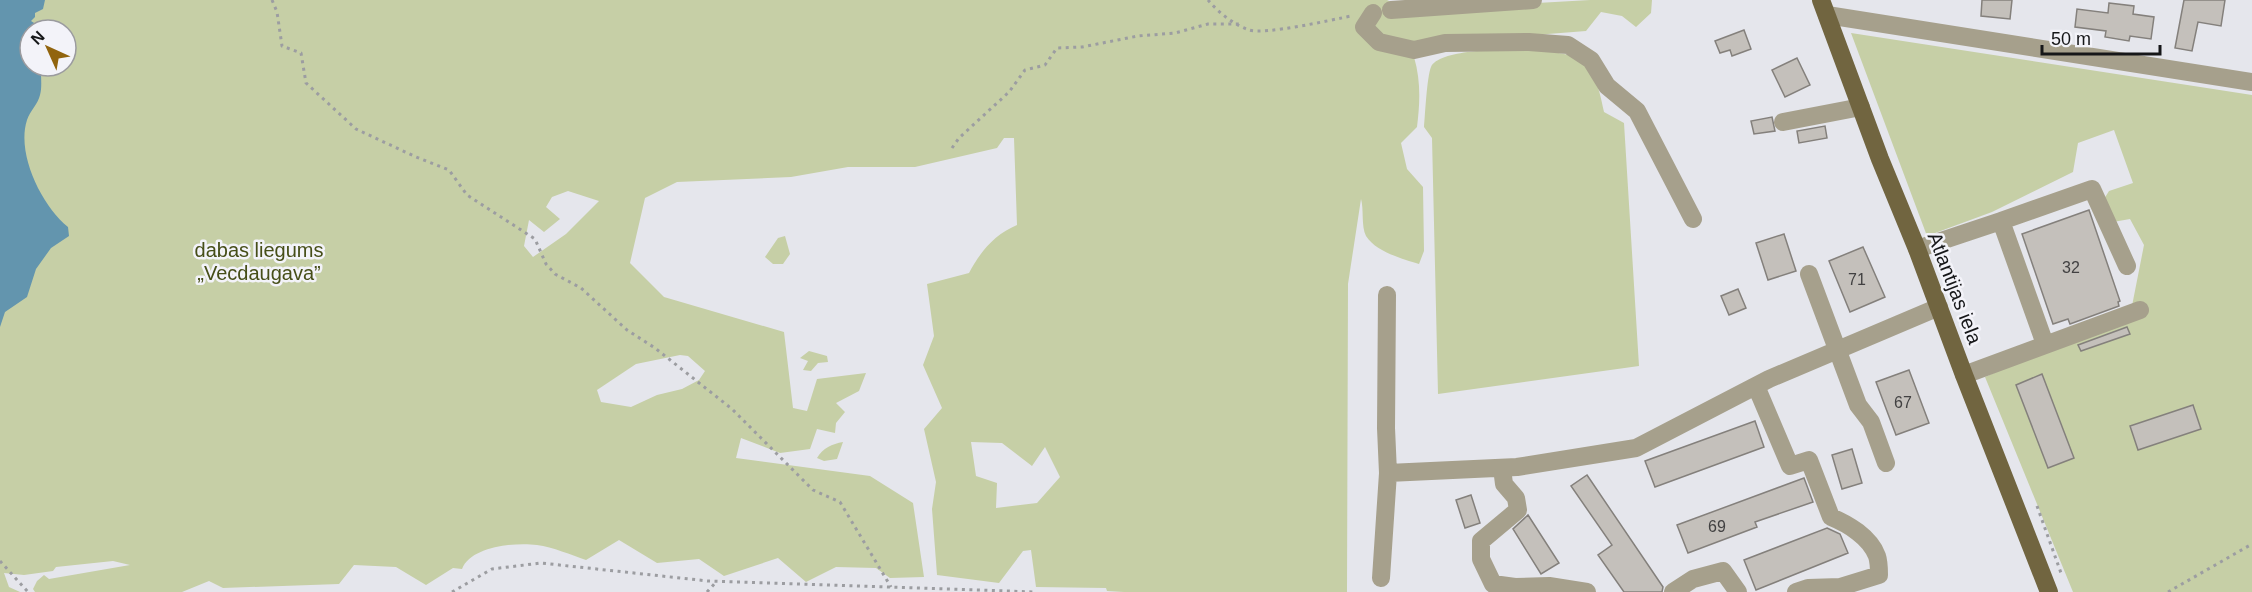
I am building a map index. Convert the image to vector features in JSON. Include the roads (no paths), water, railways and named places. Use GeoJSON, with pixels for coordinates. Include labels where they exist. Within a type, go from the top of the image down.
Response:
{"type":"FeatureCollection","features":[{"type":"Feature","properties":{"kind":"main road","name":"Atlantijas iela"},"geometry":{"type":"LineString","coordinates":[[1824,8],[2049,592]]}},
{"type":"Feature","properties":{"kind":"street"},"geometry":{"type":"LineString","coordinates":[[1391,10],[1533,0]]}},
{"type":"Feature","properties":{"kind":"street"},"geometry":{"type":"LineString","coordinates":[[1824,8],[2252,82]]}},
{"type":"Feature","properties":{"kind":"street"},"geometry":{"type":"LineString","coordinates":[[1373,13],[1364,27],[1379,42],[1414,50],[1445,43],[1529,42],[1568,45],[1591,60],[1607,86],[1637,111],[1693,219]]}},
{"type":"Feature","properties":{"kind":"street"},"geometry":{"type":"LineString","coordinates":[[1783,122],[1861,106]]}},
{"type":"Feature","properties":{"kind":"street"},"geometry":{"type":"LineString","coordinates":[[1917,249],[2092,189],[2127,266]]}},
{"type":"Feature","properties":{"kind":"street"},"geometry":{"type":"LineString","coordinates":[[2001,221],[2045,344]]}},
{"type":"Feature","properties":{"kind":"street"},"geometry":{"type":"LineString","coordinates":[[1809,274],[1839,349],[1858,405],[1870,422],[1886,463]]}},
{"type":"Feature","properties":{"kind":"street"},"geometry":{"type":"LineString","coordinates":[[1381,578],[1388,473],[1387,295]]}},
{"type":"Feature","properties":{"kind":"street"},"geometry":{"type":"LineString","coordinates":[[1388,473],[1502,468],[1636,448],[1756,386],[1939,307]]}},
{"type":"Feature","properties":{"kind":"street"},"geometry":{"type":"LineString","coordinates":[[1964,375],[2140,310]]}},
{"type":"Feature","properties":{"kind":"street"},"geometry":{"type":"LineString","coordinates":[[1756,386],[1790,466],[1809,460],[1831,517],[1849,525],[1867,542],[1877,556],[1880,575],[1840,586],[1808,588],[1796,592]]}},
{"type":"Feature","properties":{"kind":"street"},"geometry":{"type":"LineString","coordinates":[[1502,468],[1504,484],[1516,498],[1518,510],[1481,541],[1481,559],[1493,584],[1515,587],[1549,586],[1587,592]]}},
{"type":"Feature","properties":{"kind":"street"},"geometry":{"type":"LineString","coordinates":[[1673,592],[1692,579],[1723,571],[1738,592]]}},
{"type":"Feature","properties":{"kind":"water"},"geometry":{"type":"Polygon","coordinates":[[[0,0],[45,0],[43,9],[35,13],[34,18],[18,18],[18,78],[41,78],[39,98],[27,120],[25,148],[28,163],[41,193],[58,218],[68,227],[69,236],[51,248],[36,269],[27,297],[5,312],[0,327],[0,0]]]}},
{"type":"Feature","properties":{"kind":"park label","name":"dabas liegums „Vecdaugava”"},"geometry":{"type":"Point","coordinates":[259,262]}}]}
